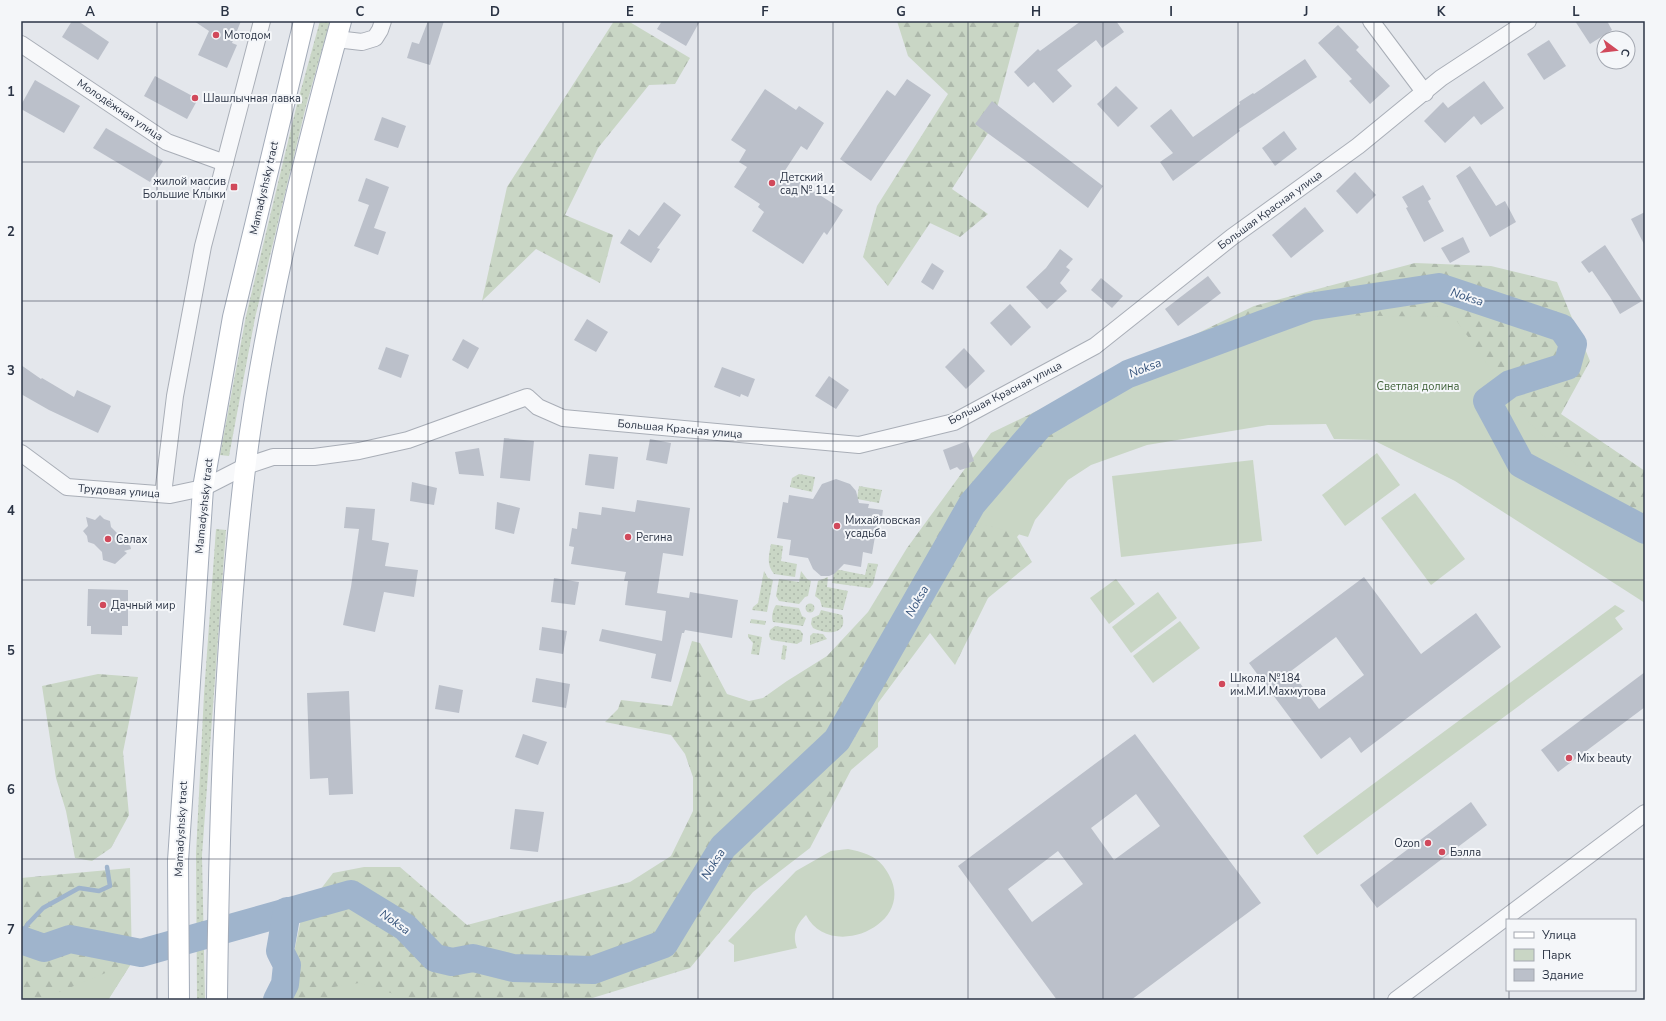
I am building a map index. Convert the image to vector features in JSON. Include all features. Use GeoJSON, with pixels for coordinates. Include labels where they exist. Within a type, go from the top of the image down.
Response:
{"type":"FeatureCollection","features":[{"type":"Feature","properties":{"kind":"main road","name":"Mamadyshsky tract"},"geometry":{"type":"LineString","coordinates":[[179,1000],[178,861],[204,488],[233,317],[304,21]]}},
{"type":"Feature","properties":{"kind":"main road"},"geometry":{"type":"LineString","coordinates":[[217,1000],[218,861],[227,657],[246,466],[272,305],[338,30]]}},
{"type":"Feature","properties":{"kind":"street"},"geometry":{"type":"LineString","coordinates":[[163,494],[174,396],[203,246],[262,21]]}},
{"type":"Feature","properties":{"kind":"street"},"geometry":{"type":"LineString","coordinates":[[338,30],[362,42],[375,38],[383,21]]}},
{"type":"Feature","properties":{"kind":"street"},"geometry":{"type":"LineString","coordinates":[[1371,21],[1425,92]]}},
{"type":"Feature","properties":{"kind":"street","name":"Большая Красная улица"},"geometry":{"type":"LineString","coordinates":[[204,488],[246,466],[273,457],[314,457],[359,451],[408,440],[527,397],[538,407],[563,418],[859,445],[954,422],[1095,346],[1232,237],[1358,146],[1441,78],[1528,21]]}},
{"type":"Feature","properties":{"kind":"street","name":"Молодёжная улица"},"geometry":{"type":"LineString","coordinates":[[21,44],[167,142],[225,163]]}},
{"type":"Feature","properties":{"kind":"street","name":"Трудовая улица"},"geometry":{"type":"LineString","coordinates":[[21,453],[67,487],[170,495],[204,488]]}},
{"type":"Feature","properties":{"kind":"street"},"geometry":{"type":"LineString","coordinates":[[1396,1000],[1645,813]]}},
{"type":"Feature","properties":{"kind":"green space"},"geometry":{"type":"Polygon","coordinates":[[[320,21],[330,21],[306,106],[255,318],[229,456],[220,455],[246,316],[297,104],[320,21]]]}},
{"type":"Feature","properties":{"kind":"green space"},"geometry":{"type":"Polygon","coordinates":[[[614,21],[628,21],[690,58],[675,84],[649,85],[598,148],[565,215],[613,235],[600,283],[536,249],[482,301],[507,187],[614,21]]]}},
{"type":"Feature","properties":{"kind":"green space"},"geometry":{"type":"Polygon","coordinates":[[[897,21],[1020,21],[992,127],[952,189],[988,214],[960,237],[930,223],[888,286],[863,257],[877,206],[948,94],[908,56],[897,21]]]}},
{"type":"Feature","properties":{"kind":"green space"},"geometry":{"type":"Polygon","coordinates":[[[1415,263],[1491,266],[1557,282],[1590,361],[1561,414],[1645,471],[1645,577],[1333,391],[1082,457],[1017,537],[1032,562],[988,598],[955,665],[930,633],[878,703],[878,747],[851,770],[810,848],[753,892],[690,968],[586,1000],[267,1000],[291,967],[302,914],[333,873],[364,867],[400,867],[467,925],[630,882],[671,856],[693,811],[693,777],[685,754],[671,735],[605,722],[618,709],[621,700],[672,706],[692,641],[700,643],[727,694],[749,701],[763,698],[827,656],[868,612],[907,548],[991,433],[1254,306],[1415,263]]]}},
{"type":"Feature","properties":{"kind":"green space","name":"Светлая долина"},"geometry":{"type":"Polygon","coordinates":[[[1313,315],[1454,317],[1529,423],[1645,525],[1645,603],[1455,481],[1373,440],[1334,439],[1326,424],[1268,425],[1147,445],[1091,465],[1068,480],[1035,520],[1028,537],[968,520],[997,482],[1130,379],[1313,315]]]}},
{"type":"Feature","properties":{"kind":"green space"},"geometry":{"type":"Polygon","coordinates":[[[1377,453],[1400,485],[1345,526],[1322,495],[1377,453]]]}},
{"type":"Feature","properties":{"kind":"green space"},"geometry":{"type":"Polygon","coordinates":[[[1253,460],[1262,541],[1121,557],[1112,476],[1253,460]]]}},
{"type":"Feature","properties":{"kind":"green space"},"geometry":{"type":"Polygon","coordinates":[[[799,474],[815,477],[812,492],[790,487],[792,478],[799,474]]]}},
{"type":"Feature","properties":{"kind":"green space"},"geometry":{"type":"Polygon","coordinates":[[[859,486],[882,490],[879,503],[857,499],[859,486]]]}},
{"type":"Feature","properties":{"kind":"green space"},"geometry":{"type":"Polygon","coordinates":[[[1415,493],[1465,559],[1431,585],[1381,518],[1415,493]]]}},
{"type":"Feature","properties":{"kind":"green space"},"geometry":{"type":"Polygon","coordinates":[[[216,529],[226,530],[202,855],[205,1000],[197,1000],[196,854],[204,694],[216,529]]]}},
{"type":"Feature","properties":{"kind":"green space"},"geometry":{"type":"Polygon","coordinates":[[[771,544],[783,546],[781,561],[797,564],[795,577],[774,574],[771,570],[769,556],[771,544]]]}},
{"type":"Feature","properties":{"kind":"green space"},"geometry":{"type":"Polygon","coordinates":[[[868,563],[878,564],[873,584],[870,588],[832,583],[835,569],[865,575],[868,563]]]}},
{"type":"Feature","properties":{"kind":"green space"},"geometry":{"type":"Polygon","coordinates":[[[764,571],[768,578],[773,580],[767,612],[752,610],[758,603],[764,571]]]}},
{"type":"Feature","properties":{"kind":"green space"},"geometry":{"type":"Polygon","coordinates":[[[801,571],[807,579],[811,581],[808,596],[805,597],[799,604],[779,601],[776,596],[779,579],[799,582],[801,571]]]}},
{"type":"Feature","properties":{"kind":"green space"},"geometry":{"type":"Polygon","coordinates":[[[828,577],[827,587],[848,591],[843,610],[822,607],[820,600],[815,596],[818,581],[828,577]]]}},
{"type":"Feature","properties":{"kind":"green space"},"geometry":{"type":"Polygon","coordinates":[[[1116,579],[1135,604],[1109,624],[1090,598],[1116,579]]]}},
{"type":"Feature","properties":{"kind":"green space"},"geometry":{"type":"Polygon","coordinates":[[[1158,592],[1177,618],[1131,653],[1112,627],[1158,592]]]}},
{"type":"Feature","properties":{"kind":"green space"},"geometry":{"type":"Polygon","coordinates":[[[808,604],[812,604],[814,608],[812,612],[808,612],[806,610],[806,606],[808,604]]]}},
{"type":"Feature","properties":{"kind":"green space"},"geometry":{"type":"Polygon","coordinates":[[[776,605],[799,608],[802,616],[806,618],[803,626],[773,622],[772,618],[776,605]]]}},
{"type":"Feature","properties":{"kind":"green space"},"geometry":{"type":"Polygon","coordinates":[[[1615,605],[1625,611],[1615,618],[1623,629],[1317,855],[1303,836],[1615,605]]]}},
{"type":"Feature","properties":{"kind":"green space"},"geometry":{"type":"Polygon","coordinates":[[[821,610],[842,615],[843,622],[839,630],[835,632],[824,632],[813,628],[811,624],[812,618],[819,615],[821,610]]]}},
{"type":"Feature","properties":{"kind":"green space"},"geometry":{"type":"Polygon","coordinates":[[[751,619],[766,621],[765,625],[750,623],[751,619]]]}},
{"type":"Feature","properties":{"kind":"green space"},"geometry":{"type":"Polygon","coordinates":[[[1180,621],[1200,648],[1153,683],[1133,656],[1180,621]]]}},
{"type":"Feature","properties":{"kind":"green space"},"geometry":{"type":"Polygon","coordinates":[[[775,626],[800,630],[803,634],[802,641],[797,644],[771,640],[769,636],[770,630],[775,626]]]}},
{"type":"Feature","properties":{"kind":"green space"},"geometry":{"type":"Polygon","coordinates":[[[813,633],[823,634],[827,639],[810,645],[810,636],[813,633]]]}},
{"type":"Feature","properties":{"kind":"green space"},"geometry":{"type":"Polygon","coordinates":[[[748,634],[762,637],[759,655],[751,654],[753,643],[748,637],[748,634]]]}},
{"type":"Feature","properties":{"kind":"green space"},"geometry":{"type":"Polygon","coordinates":[[[783,645],[787,646],[785,660],[781,659],[783,645]]]}},
{"type":"Feature","properties":{"kind":"green space"},"geometry":{"type":"Polygon","coordinates":[[[98,674],[138,677],[123,752],[129,815],[111,848],[92,861],[75,858],[66,811],[56,778],[42,686],[98,674]]]}},
{"type":"Feature","properties":{"kind":"green space"},"geometry":{"type":"Polygon","coordinates":[[[848,849],[867,854],[877,860],[889,875],[894,893],[891,909],[881,922],[867,931],[850,936],[833,936],[817,929],[806,915],[797,926],[795,939],[797,948],[734,962],[734,945],[728,941],[796,871],[831,851],[848,849]]]}},
{"type":"Feature","properties":{"kind":"green space"},"geometry":{"type":"Polygon","coordinates":[[[130,868],[132,962],[108,1000],[21,1000],[21,878],[130,868]]]}},
{"type":"Feature","properties":{"kind":"green space"},"geometry":{"type":"Polygon","coordinates":[[[132,962],[108,1000],[40,1000],[132,962]]]}},
{"type":"Feature","properties":{"kind":"green space"},"geometry":{"type":"Polygon","coordinates":[[[359,983],[413,1000],[327,1000],[334,987],[359,983]]]}},
{"type":"Feature","properties":{"kind":"building"},"geometry":{"type":"Polygon","coordinates":[[[72,21],[78,21],[109,42],[98,60],[62,37],[72,21]]]}},
{"type":"Feature","properties":{"kind":"building"},"geometry":{"type":"Polygon","coordinates":[[[194,21],[241,21],[232,43],[237,45],[227,68],[198,55],[209,31],[194,21]]]}},
{"type":"Feature","properties":{"kind":"building"},"geometry":{"type":"Polygon","coordinates":[[[428,21],[444,21],[430,65],[407,58],[412,42],[419,44],[428,21]]]}},
{"type":"Feature","properties":{"kind":"building"},"geometry":{"type":"Polygon","coordinates":[[[662,21],[700,21],[686,46],[657,29],[662,21]]]}},
{"type":"Feature","properties":{"kind":"building"},"geometry":{"type":"Polygon","coordinates":[[[1081,21],[1116,21],[1124,32],[1102,48],[1096,40],[1057,70],[1072,86],[1053,103],[1034,82],[1028,87],[1014,72],[1038,49],[1040,51],[1081,21]]]}},
{"type":"Feature","properties":{"kind":"building"},"geometry":{"type":"Polygon","coordinates":[[[1575,21],[1607,21],[1612,30],[1596,30],[1596,40],[1590,44],[1575,21]]]}},
{"type":"Feature","properties":{"kind":"building"},"geometry":{"type":"Polygon","coordinates":[[[1338,25],[1359,47],[1356,50],[1390,86],[1370,104],[1349,81],[1352,79],[1318,43],[1338,25]]]}},
{"type":"Feature","properties":{"kind":"building"},"geometry":{"type":"Polygon","coordinates":[[[1549,40],[1566,66],[1544,80],[1527,54],[1549,40]]]}},
{"type":"Feature","properties":{"kind":"building"},"geometry":{"type":"Polygon","coordinates":[[[1305,59],[1317,77],[1239,129],[1240,131],[1173,181],[1160,162],[1173,153],[1150,126],[1171,109],[1193,137],[1240,104],[1239,102],[1253,93],[1254,94],[1305,59]]]}},
{"type":"Feature","properties":{"kind":"building"},"geometry":{"type":"Polygon","coordinates":[[[155,76],[198,99],[187,119],[144,96],[155,76]]]}},
{"type":"Feature","properties":{"kind":"building"},"geometry":{"type":"Polygon","coordinates":[[[907,79],[931,95],[871,181],[840,159],[887,90],[895,96],[907,79]]]}},
{"type":"Feature","properties":{"kind":"building"},"geometry":{"type":"Polygon","coordinates":[[[35,80],[80,106],[64,133],[21,109],[21,105],[35,80]]]}},
{"type":"Feature","properties":{"kind":"building"},"geometry":{"type":"Polygon","coordinates":[[[1484,81],[1504,108],[1481,125],[1474,116],[1445,143],[1424,121],[1443,102],[1448,108],[1484,81]]]}},
{"type":"Feature","properties":{"kind":"building"},"geometry":{"type":"Polygon","coordinates":[[[1116,86],[1138,108],[1118,127],[1097,104],[1116,86]]]}},
{"type":"Feature","properties":{"kind":"building"},"geometry":{"type":"Polygon","coordinates":[[[765,89],[796,110],[799,106],[824,123],[807,150],[801,146],[784,172],[843,210],[827,235],[824,232],[803,264],[752,231],[764,212],[758,207],[760,204],[734,187],[747,167],[739,162],[746,150],[731,140],[765,89]]]}},
{"type":"Feature","properties":{"kind":"building"},"geometry":{"type":"Polygon","coordinates":[[[992,101],[1103,186],[1088,208],[975,124],[992,101]]]}},
{"type":"Feature","properties":{"kind":"building"},"geometry":{"type":"Polygon","coordinates":[[[382,117],[406,126],[398,148],[374,140],[382,117]]]}},
{"type":"Feature","properties":{"kind":"building"},"geometry":{"type":"Polygon","coordinates":[[[106,128],[163,161],[150,182],[93,148],[106,128]]]}},
{"type":"Feature","properties":{"kind":"building"},"geometry":{"type":"Polygon","coordinates":[[[1284,131],[1297,149],[1275,166],[1262,148],[1284,131]]]}},
{"type":"Feature","properties":{"kind":"building"},"geometry":{"type":"Polygon","coordinates":[[[1470,166],[1496,206],[1505,201],[1516,222],[1490,237],[1456,176],[1470,166]]]}},
{"type":"Feature","properties":{"kind":"building"},"geometry":{"type":"Polygon","coordinates":[[[1355,172],[1376,195],[1357,214],[1336,191],[1355,172]]]}},
{"type":"Feature","properties":{"kind":"building"},"geometry":{"type":"Polygon","coordinates":[[[366,178],[389,187],[374,228],[386,232],[378,255],[354,246],[369,205],[358,201],[366,178]]]}},
{"type":"Feature","properties":{"kind":"building"},"geometry":{"type":"Polygon","coordinates":[[[1423,185],[1431,199],[1428,201],[1444,231],[1424,242],[1406,208],[1408,207],[1402,197],[1423,185]]]}},
{"type":"Feature","properties":{"kind":"building"},"geometry":{"type":"Polygon","coordinates":[[[664,202],[681,215],[657,248],[660,249],[651,263],[620,243],[629,229],[639,236],[664,202]]]}},
{"type":"Feature","properties":{"kind":"building"},"geometry":{"type":"Polygon","coordinates":[[[1305,207],[1324,231],[1291,258],[1272,235],[1305,207]]]}},
{"type":"Feature","properties":{"kind":"building"},"geometry":{"type":"Polygon","coordinates":[[[1645,212],[1645,246],[1631,219],[1645,212]]]}},
{"type":"Feature","properties":{"kind":"building"},"geometry":{"type":"Polygon","coordinates":[[[1463,237],[1470,252],[1450,263],[1441,248],[1463,237]]]}},
{"type":"Feature","properties":{"kind":"building"},"geometry":{"type":"Polygon","coordinates":[[[1605,245],[1642,301],[1620,314],[1592,271],[1589,273],[1581,262],[1605,245]]]}},
{"type":"Feature","properties":{"kind":"building"},"geometry":{"type":"Polygon","coordinates":[[[1060,249],[1073,259],[1066,267],[1070,270],[1060,283],[1067,291],[1047,309],[1026,287],[1046,268],[1060,249]]]}},
{"type":"Feature","properties":{"kind":"building"},"geometry":{"type":"Polygon","coordinates":[[[932,263],[944,271],[933,290],[921,282],[932,263]]]}},
{"type":"Feature","properties":{"kind":"building"},"geometry":{"type":"Polygon","coordinates":[[[1208,276],[1221,293],[1178,326],[1165,309],[1208,276]]]}},
{"type":"Feature","properties":{"kind":"building"},"geometry":{"type":"Polygon","coordinates":[[[1101,278],[1123,296],[1112,308],[1091,290],[1101,278]]]}},
{"type":"Feature","properties":{"kind":"building"},"geometry":{"type":"Polygon","coordinates":[[[1010,304],[1031,327],[1011,346],[990,323],[1010,304]]]}},
{"type":"Feature","properties":{"kind":"building"},"geometry":{"type":"Polygon","coordinates":[[[587,319],[608,332],[596,352],[574,340],[587,319]]]}},
{"type":"Feature","properties":{"kind":"building"},"geometry":{"type":"Polygon","coordinates":[[[463,339],[479,348],[468,369],[452,360],[463,339]]]}},
{"type":"Feature","properties":{"kind":"building"},"geometry":{"type":"Polygon","coordinates":[[[386,347],[409,355],[401,378],[378,369],[386,347]]]}},
{"type":"Feature","properties":{"kind":"building"},"geometry":{"type":"Polygon","coordinates":[[[964,348],[985,371],[966,389],[945,367],[964,348]]]}},
{"type":"Feature","properties":{"kind":"building"},"geometry":{"type":"Polygon","coordinates":[[[21,365],[41,379],[42,378],[74,397],[77,390],[111,406],[98,433],[49,410],[21,394],[21,365]]]}},
{"type":"Feature","properties":{"kind":"building"},"geometry":{"type":"Polygon","coordinates":[[[722,367],[755,379],[748,397],[741,394],[740,397],[714,387],[722,367]]]}},
{"type":"Feature","properties":{"kind":"building"},"geometry":{"type":"Polygon","coordinates":[[[829,376],[849,390],[836,409],[815,396],[829,376]]]}},
{"type":"Feature","properties":{"kind":"building"},"geometry":{"type":"Polygon","coordinates":[[[504,438],[534,441],[530,481],[500,478],[504,438]]]}},
{"type":"Feature","properties":{"kind":"building"},"geometry":{"type":"Polygon","coordinates":[[[650,439],[671,443],[667,464],[646,460],[650,439]]]}},
{"type":"Feature","properties":{"kind":"building"},"geometry":{"type":"Polygon","coordinates":[[[967,441],[974,461],[969,463],[970,467],[960,470],[957,467],[950,470],[943,450],[967,441]]]}},
{"type":"Feature","properties":{"kind":"building"},"geometry":{"type":"Polygon","coordinates":[[[479,448],[484,476],[459,474],[455,452],[479,448]]]}},
{"type":"Feature","properties":{"kind":"building"},"geometry":{"type":"Polygon","coordinates":[[[589,454],[618,457],[614,489],[585,485],[589,454]]]}},
{"type":"Feature","properties":{"kind":"building"},"geometry":{"type":"Polygon","coordinates":[[[836,479],[850,484],[856,491],[859,503],[869,504],[868,508],[883,510],[881,525],[877,525],[872,554],[863,552],[861,567],[844,564],[834,574],[829,576],[821,576],[813,569],[808,558],[789,555],[791,540],[777,538],[783,502],[788,503],[789,495],[813,499],[822,484],[836,479]]]}},
{"type":"Feature","properties":{"kind":"building"},"geometry":{"type":"Polygon","coordinates":[[[412,482],[437,488],[434,505],[410,501],[412,482]]]}},
{"type":"Feature","properties":{"kind":"building"},"geometry":{"type":"Polygon","coordinates":[[[637,500],[690,508],[683,556],[663,553],[657,593],[689,598],[690,592],[738,600],[732,638],[685,630],[684,633],[682,633],[671,682],[651,678],[656,654],[599,641],[602,629],[662,641],[666,611],[625,605],[628,581],[624,581],[626,572],[571,564],[574,547],[569,546],[572,528],[577,529],[579,512],[601,515],[602,507],[635,512],[637,500]]]}},
{"type":"Feature","properties":{"kind":"building"},"geometry":{"type":"Polygon","coordinates":[[[497,502],[520,508],[514,534],[495,529],[497,502]]]}},
{"type":"Feature","properties":{"kind":"building"},"geometry":{"type":"Polygon","coordinates":[[[346,507],[375,509],[372,540],[389,543],[385,566],[418,570],[414,597],[384,592],[375,632],[343,625],[351,587],[359,529],[344,528],[346,507]]]}},
{"type":"Feature","properties":{"kind":"building","name":"Салах"},"geometry":{"type":"Polygon","coordinates":[[[100,515],[104,519],[110,521],[111,527],[119,535],[128,537],[131,549],[124,551],[127,553],[115,564],[103,560],[102,552],[94,544],[88,542],[87,536],[83,531],[88,526],[86,517],[95,520],[100,515]]]}},
{"type":"Feature","properties":{"kind":"building"},"geometry":{"type":"Polygon","coordinates":[[[1364,577],[1421,654],[1476,613],[1501,647],[1361,753],[1350,737],[1321,759],[1249,663],[1364,577]],[[1336,637],[1291,671],[1319,709],[1364,675],[1336,637]]]}},
{"type":"Feature","properties":{"kind":"building"},"geometry":{"type":"Polygon","coordinates":[[[554,578],[579,582],[575,605],[551,602],[554,578]]]}},
{"type":"Feature","properties":{"kind":"building"},"geometry":{"type":"Polygon","coordinates":[[[88,589],[128,590],[128,626],[122,626],[122,635],[91,634],[91,626],[87,626],[88,589]]]}},
{"type":"Feature","properties":{"kind":"building"},"geometry":{"type":"Polygon","coordinates":[[[542,627],[567,631],[563,654],[539,650],[542,627]]]}},
{"type":"Feature","properties":{"kind":"building"},"geometry":{"type":"Polygon","coordinates":[[[1645,672],[1645,707],[1558,772],[1541,750],[1645,672]]]}},
{"type":"Feature","properties":{"kind":"building"},"geometry":{"type":"Polygon","coordinates":[[[536,678],[570,684],[566,708],[532,702],[536,678]]]}},
{"type":"Feature","properties":{"kind":"building"},"geometry":{"type":"Polygon","coordinates":[[[439,685],[463,690],[459,713],[435,709],[439,685]]]}},
{"type":"Feature","properties":{"kind":"building"},"geometry":{"type":"Polygon","coordinates":[[[349,691],[353,794],[329,795],[328,778],[310,779],[307,693],[349,691]]]}},
{"type":"Feature","properties":{"kind":"building"},"geometry":{"type":"Polygon","coordinates":[[[523,734],[547,742],[538,765],[515,757],[523,734]]]}},
{"type":"Feature","properties":{"kind":"building"},"geometry":{"type":"Polygon","coordinates":[[[1135,734],[1261,903],[1131,1000],[1057,1000],[958,866],[1135,734]],[[1136,794],[1091,828],[1114,860],[1160,826],[1136,794]],[[1058,851],[1008,889],[1032,922],[1083,884],[1058,851]]]}},
{"type":"Feature","properties":{"kind":"building"},"geometry":{"type":"Polygon","coordinates":[[[1471,802],[1487,825],[1377,908],[1360,885],[1471,802]]]}},
{"type":"Feature","properties":{"kind":"building"},"geometry":{"type":"Polygon","coordinates":[[[515,809],[544,812],[538,852],[510,849],[515,809]]]}},
{"type":"Feature","properties":{"kind":"waterway","name":"Noksa"},"geometry":{"type":"LineString","coordinates":[[21,940],[44,948],[70,939],[141,953],[351,894],[405,927],[435,958],[452,962],[473,958],[513,968],[593,970],[664,944],[723,847],[837,740],[972,504],[1040,425],[1128,374],[1309,307],[1439,287],[1562,328],[1573,344],[1567,366],[1510,384],[1487,401],[1521,464],[1645,530]]}},
{"type":"Feature","properties":{"kind":"waterway"},"geometry":{"type":"LineString","coordinates":[[21,940],[27,925],[43,908],[79,888],[99,891],[110,886],[107,867]]}},
{"type":"Feature","properties":{"kind":"waterway"},"geometry":{"type":"LineString","coordinates":[[277,1000],[285,984],[287,965],[280,951],[287,911]]}},
{"type":"Feature","properties":{"kind":"place","name":"Мотодом"},"geometry":{"type":"Point","coordinates":[216,35]}},
{"type":"Feature","properties":{"kind":"place","name":"Шашлычная лавка"},"geometry":{"type":"Point","coordinates":[195,98]}},
{"type":"Feature","properties":{"kind":"place","name":"Детский сад № 114"},"geometry":{"type":"Point","coordinates":[772,183]}},
{"type":"Feature","properties":{"kind":"place","name":"жилой массив Большие Клыки"},"geometry":{"type":"Point","coordinates":[234,187]}},
{"type":"Feature","properties":{"kind":"place","name":"Михайловская усадьба"},"geometry":{"type":"Point","coordinates":[837,526]}},
{"type":"Feature","properties":{"kind":"place","name":"Регина"},"geometry":{"type":"Point","coordinates":[628,537]}},
{"type":"Feature","properties":{"kind":"place","name":"Салах"},"geometry":{"type":"Point","coordinates":[108,539]}},
{"type":"Feature","properties":{"kind":"place","name":"Дачный мир"},"geometry":{"type":"Point","coordinates":[103,605]}},
{"type":"Feature","properties":{"kind":"place","name":"Школа №184 им.М.И.Махмутова"},"geometry":{"type":"Point","coordinates":[1222,684]}},
{"type":"Feature","properties":{"kind":"place","name":"Mix beauty"},"geometry":{"type":"Point","coordinates":[1569,758]}},
{"type":"Feature","properties":{"kind":"place","name":"Ozon"},"geometry":{"type":"Point","coordinates":[1428,843]}},
{"type":"Feature","properties":{"kind":"place","name":"Бэлла"},"geometry":{"type":"Point","coordinates":[1442,852]}}]}
